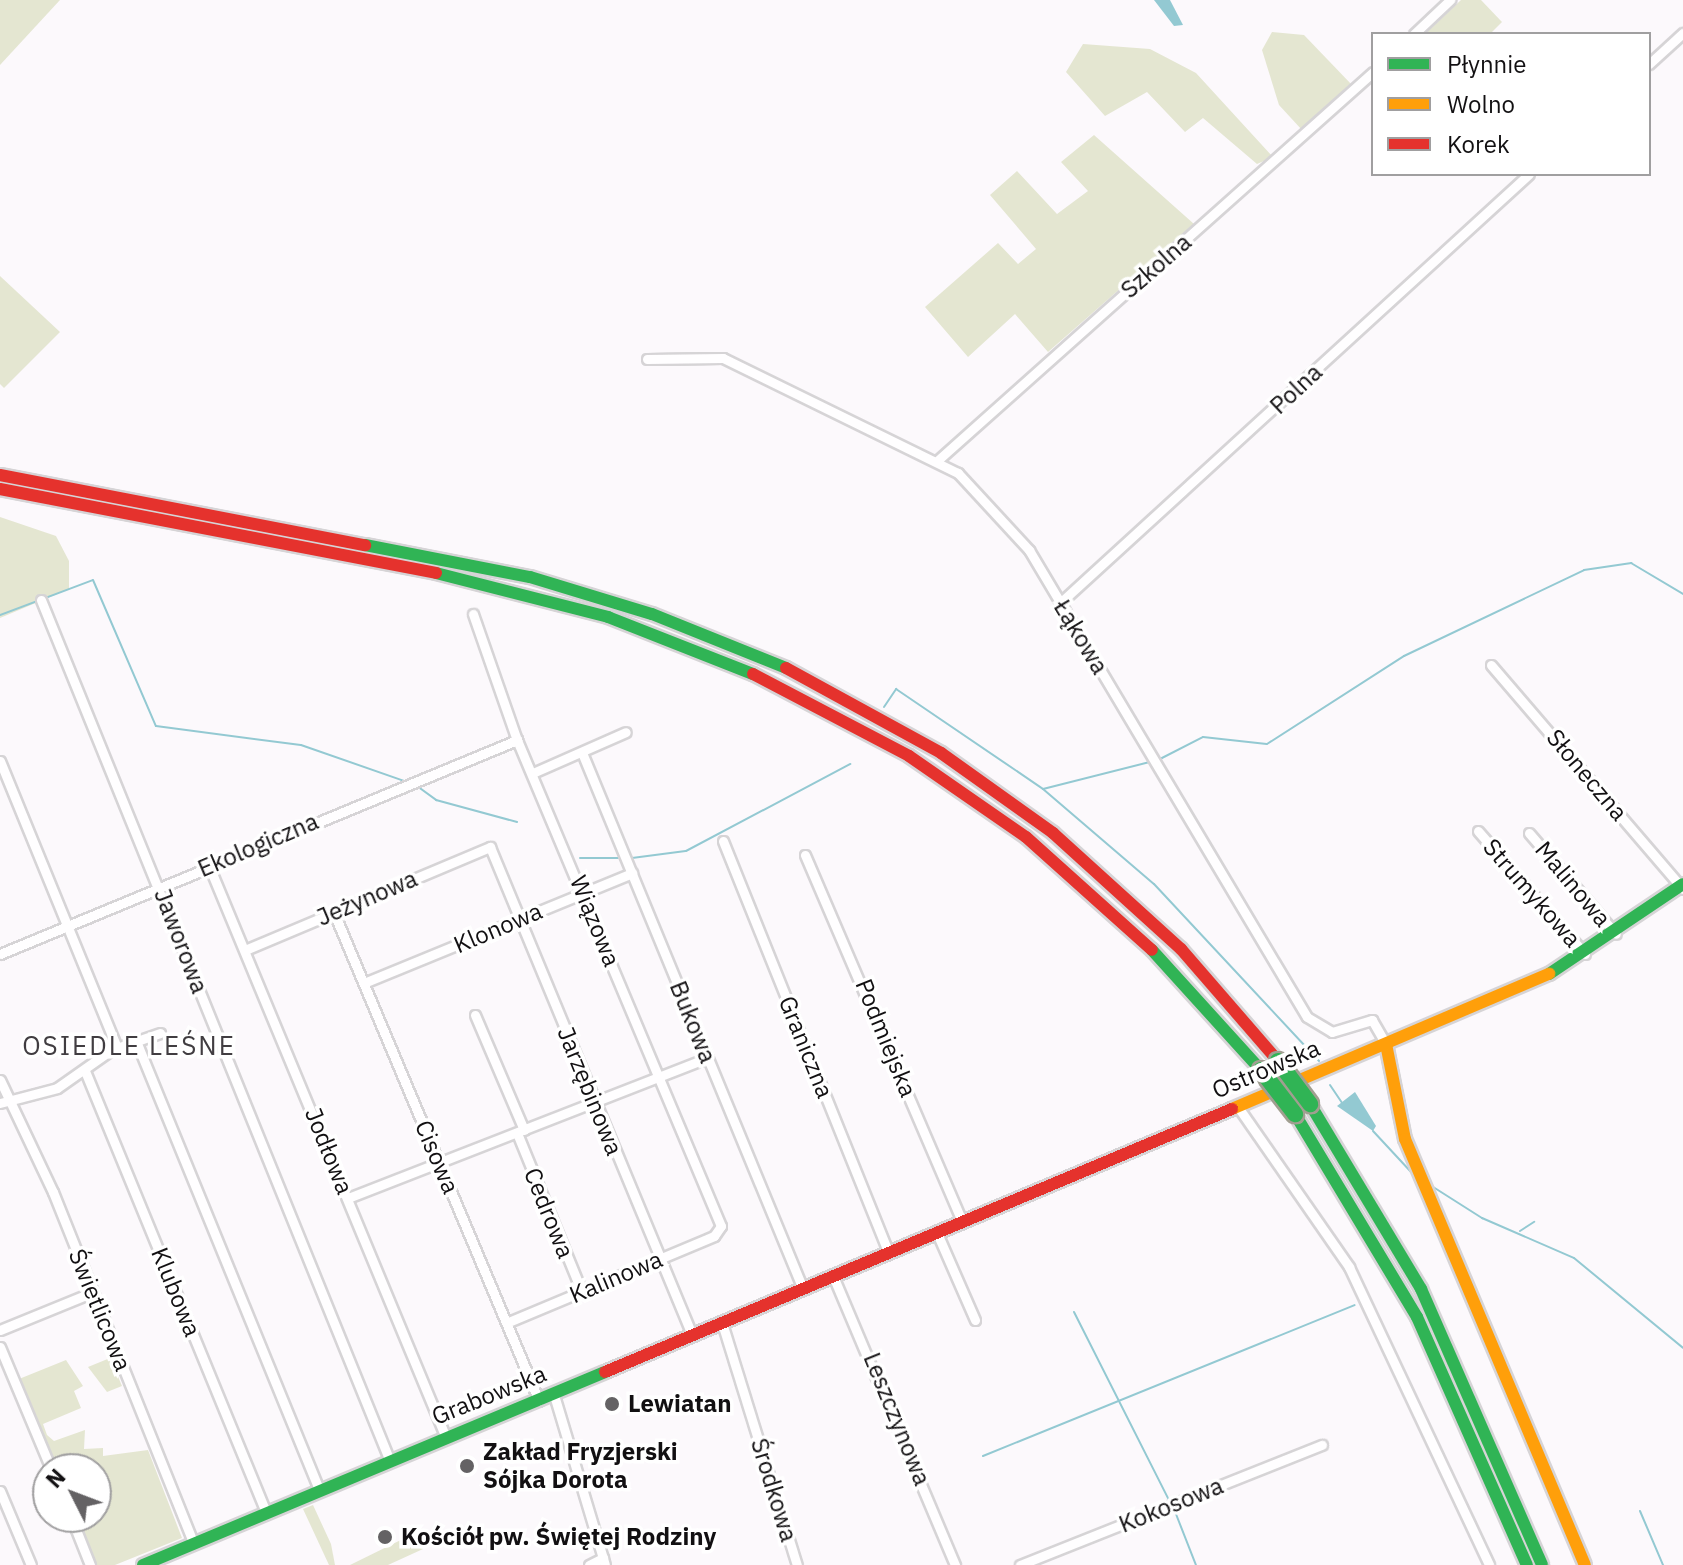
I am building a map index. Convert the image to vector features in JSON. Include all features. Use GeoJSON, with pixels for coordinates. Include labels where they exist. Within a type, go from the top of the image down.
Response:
{"type":"FeatureCollection","features":[{"type":"Feature","properties":{"kind":"main road"},"geometry":{"type":"LineString","coordinates":[[0,475],[530,577],[652,614],[798,673],[931,747],[1053,833],[1181,949],[1278,1061],[1310,1104],[1421,1289],[1542,1565]]}},
{"type":"Feature","properties":{"kind":"main road"},"geometry":{"type":"LineString","coordinates":[[0,489],[475,581],[608,617],[764,678],[909,756],[1026,837],[1136,932],[1261,1070],[1295,1114],[1417,1317],[1527,1565]]}},
{"type":"Feature","properties":{"kind":"main road","name":"Ostrowska"},"geometry":{"type":"LineString","coordinates":[[852,1268],[1386,1044],[1585,954],[1682,886]]}},
{"type":"Feature","properties":{"kind":"main road"},"geometry":{"type":"LineString","coordinates":[[1386,1044],[1405,1139],[1585,1565]]}},
{"type":"Feature","properties":{"kind":"main road","name":"Grabowska"},"geometry":{"type":"LineString","coordinates":[[143,1565],[852,1268]]}},
{"type":"Feature","properties":{"kind":"street"},"geometry":{"type":"LineString","coordinates":[[1416,32],[1450,0]]}},
{"type":"Feature","properties":{"kind":"street"},"geometry":{"type":"LineString","coordinates":[[1651,62],[1683,33]]}},
{"type":"Feature","properties":{"kind":"street","name":"Szkolna"},"geometry":{"type":"LineString","coordinates":[[938,460],[1371,74]]}},
{"type":"Feature","properties":{"kind":"street","name":"Polna"},"geometry":{"type":"LineString","coordinates":[[1061,602],[1527,176]]}},
{"type":"Feature","properties":{"kind":"street","name":"Łąkowa"},"geometry":{"type":"LineString","coordinates":[[647,359],[723,358],[938,460],[1029,550],[1307,1017],[1332,1032],[1372,1020],[1386,1044]]}},
{"type":"Feature","properties":{"kind":"street","name":"Jaworowa"},"geometry":{"type":"LineString","coordinates":[[41,600],[160,886],[390,1461]]}},
{"type":"Feature","properties":{"kind":"street","name":"Wiązowa"},"geometry":{"type":"LineString","coordinates":[[473,614],[517,740],[535,772],[721,1226]]}},
{"type":"Feature","properties":{"kind":"street","name":"Słoneczna"},"geometry":{"type":"LineString","coordinates":[[1491,665],[1682,886]]}},
{"type":"Feature","properties":{"kind":"street"},"geometry":{"type":"LineString","coordinates":[[535,772],[583,755],[626,732]]}},
{"type":"Feature","properties":{"kind":"street","name":"Ekologiczna"},"geometry":{"type":"LineString","coordinates":[[0,954],[517,740]]}},
{"type":"Feature","properties":{"kind":"street","name":"Bukowa"},"geometry":{"type":"LineString","coordinates":[[583,755],[803,1289]]}},
{"type":"Feature","properties":{"kind":"street"},"geometry":{"type":"LineString","coordinates":[[0,761],[117,1048]]}},
{"type":"Feature","properties":{"kind":"street","name":"Strumykowa"},"geometry":{"type":"LineString","coordinates":[[1478,831],[1585,954]]}},
{"type":"Feature","properties":{"kind":"street","name":"Malinowa"},"geometry":{"type":"LineString","coordinates":[[1529,833],[1616,935]]}},
{"type":"Feature","properties":{"kind":"street","name":"Graniczna"},"geometry":{"type":"LineString","coordinates":[[723,841],[889,1253]]}},
{"type":"Feature","properties":{"kind":"street","name":"Jeżynowa"},"geometry":{"type":"LineString","coordinates":[[245,950],[490,847]]}},
{"type":"Feature","properties":{"kind":"street","name":"Jarzębinowa"},"geometry":{"type":"LineString","coordinates":[[490,847],[692,1335]]}},
{"type":"Feature","properties":{"kind":"street","name":"Podmiejska"},"geometry":{"type":"LineString","coordinates":[[805,855],[962,1222]]}},
{"type":"Feature","properties":{"kind":"street","name":"Jodłowa"},"geometry":{"type":"LineString","coordinates":[[209,866],[446,1438]]}},
{"type":"Feature","properties":{"kind":"street","name":"Klonowa"},"geometry":{"type":"LineString","coordinates":[[364,983],[632,873]]}},
{"type":"Feature","properties":{"kind":"street","name":"Cisowa"},"geometry":{"type":"LineString","coordinates":[[334,913],[506,1323],[547,1398],[604,1562]]}},
{"type":"Feature","properties":{"kind":"street","name":"Cedrowa"},"geometry":{"type":"LineString","coordinates":[[475,1015],[582,1292]]}},
{"type":"Feature","properties":{"kind":"street"},"geometry":{"type":"LineString","coordinates":[[4,1101],[57,1088],[117,1048],[160,1033]]}},
{"type":"Feature","properties":{"kind":"street"},"geometry":{"type":"LineString","coordinates":[[136,1041],[320,1491]]}},
{"type":"Feature","properties":{"kind":"street"},"geometry":{"type":"LineString","coordinates":[[348,1198],[440,1165],[708,1058]]}},
{"type":"Feature","properties":{"kind":"street","name":"Klubowa"},"geometry":{"type":"LineString","coordinates":[[85,1071],[266,1513]]}},
{"type":"Feature","properties":{"kind":"street","name":"Świetlicowa"},"geometry":{"type":"LineString","coordinates":[[0,1080],[4,1101],[93,1292],[194,1544]]}},
{"type":"Feature","properties":{"kind":"street"},"geometry":{"type":"LineString","coordinates":[[1238,1107],[1349,1267],[1489,1565]]}},
{"type":"Feature","properties":{"kind":"street","name":"Kalinowa"},"geometry":{"type":"LineString","coordinates":[[506,1323],[659,1259],[721,1226]]}},
{"type":"Feature","properties":{"kind":"street"},"geometry":{"type":"LineString","coordinates":[[937,1233],[975,1320]]}},
{"type":"Feature","properties":{"kind":"street","name":"Leszczynowa"},"geometry":{"type":"LineString","coordinates":[[833,1276],[955,1565]]}},
{"type":"Feature","properties":{"kind":"street"},"geometry":{"type":"LineString","coordinates":[[0,1330],[93,1292]]}},
{"type":"Feature","properties":{"kind":"street","name":"Środkowa"},"geometry":{"type":"LineString","coordinates":[[722,1323],[797,1565]]}},
{"type":"Feature","properties":{"kind":"street"},"geometry":{"type":"LineString","coordinates":[[0,1347],[44,1453]]}},
{"type":"Feature","properties":{"kind":"street","name":"Kokosowa"},"geometry":{"type":"LineString","coordinates":[[1020,1565],[1322,1445]]}},
{"type":"Feature","properties":{"kind":"street"},"geometry":{"type":"LineString","coordinates":[[0,1491],[31,1565]]}},
{"type":"Feature","properties":{"kind":"street"},"geometry":{"type":"LineString","coordinates":[[77,1533],[90,1565]]}},
{"type":"Feature","properties":{"kind":"street"},"geometry":{"type":"LineString","coordinates":[[589,1565],[604,1562]]}},
{"type":"Feature","properties":{"kind":"green space"},"geometry":{"type":"Polygon","coordinates":[[[0,0],[60,0],[0,65],[0,0]]]}},
{"type":"Feature","properties":{"kind":"green space"},"geometry":{"type":"Polygon","coordinates":[[[1461,0],[1481,0],[1502,22],[1492,32],[1427,32],[1461,0]]]}},
{"type":"Feature","properties":{"kind":"green space"},"geometry":{"type":"Polygon","coordinates":[[[1272,32],[1304,35],[1352,85],[1302,130],[1279,105],[1262,50],[1272,32]]]}},
{"type":"Feature","properties":{"kind":"green space"},"geometry":{"type":"Polygon","coordinates":[[[1083,44],[1150,49],[1196,73],[1273,157],[1257,164],[1203,118],[1185,132],[1147,92],[1105,116],[1066,72],[1083,44]]]}},
{"type":"Feature","properties":{"kind":"green space"},"geometry":{"type":"Polygon","coordinates":[[[1094,135],[1194,224],[1048,352],[1015,314],[968,357],[925,307],[998,243],[1018,264],[1036,249],[990,195],[1017,171],[1057,214],[1088,191],[1061,162],[1094,135]]]}},
{"type":"Feature","properties":{"kind":"green space"},"geometry":{"type":"Polygon","coordinates":[[[0,276],[60,332],[4,388],[0,384],[0,276]]]}},
{"type":"Feature","properties":{"kind":"green space"},"geometry":{"type":"Polygon","coordinates":[[[0,517],[56,536],[69,561],[69,589],[0,618],[0,517]]]}},
{"type":"Feature","properties":{"kind":"green space"},"geometry":{"type":"Polygon","coordinates":[[[110,1358],[122,1386],[107,1392],[88,1367],[110,1358]]]}},
{"type":"Feature","properties":{"kind":"green space"},"geometry":{"type":"Polygon","coordinates":[[[66,1360],[83,1386],[74,1391],[81,1408],[43,1424],[47,1435],[54,1441],[85,1430],[84,1449],[103,1448],[103,1453],[49,1453],[19,1379],[66,1360]]]}},
{"type":"Feature","properties":{"kind":"green space"},"geometry":{"type":"Polygon","coordinates":[[[148,1450],[182,1538],[115,1565],[95,1565],[82,1533],[112,1533],[112,1455],[148,1450]]]}},
{"type":"Feature","properties":{"kind":"green space"},"geometry":{"type":"Polygon","coordinates":[[[313,1505],[331,1544],[335,1565],[329,1565],[303,1509],[313,1505]]]}},
{"type":"Feature","properties":{"kind":"green space"},"geometry":{"type":"Polygon","coordinates":[[[415,1533],[423,1549],[388,1565],[350,1565],[415,1533]]]}},
{"type":"Feature","properties":{"kind":"water"},"geometry":{"type":"Polygon","coordinates":[[[1154,0],[1170,0],[1183,25],[1174,26],[1154,0]]]}},
{"type":"Feature","properties":{"kind":"water"},"geometry":{"type":"Polygon","coordinates":[[[1355,1092],[1376,1126],[1373,1131],[1337,1106],[1355,1092]]]}},
{"type":"Feature","properties":{"kind":"waterway"},"geometry":{"type":"LineString","coordinates":[[1160,759],[1203,737],[1267,744],[1404,656],[1584,570],[1631,563],[1683,594]]}},
{"type":"Feature","properties":{"kind":"waterway"},"geometry":{"type":"LineString","coordinates":[[0,615],[93,580],[156,726],[301,745],[407,782]]}},
{"type":"Feature","properties":{"kind":"waterway"},"geometry":{"type":"LineString","coordinates":[[884,707],[896,689],[1043,789],[1154,884],[1319,1061]]}},
{"type":"Feature","properties":{"kind":"waterway"},"geometry":{"type":"LineString","coordinates":[[1043,789],[1150,762]]}},
{"type":"Feature","properties":{"kind":"waterway"},"geometry":{"type":"LineString","coordinates":[[632,858],[686,851],[850,764]]}},
{"type":"Feature","properties":{"kind":"waterway"},"geometry":{"type":"LineString","coordinates":[[417,786],[436,800],[517,822]]}},
{"type":"Feature","properties":{"kind":"waterway"},"geometry":{"type":"LineString","coordinates":[[580,858],[618,858]]}},
{"type":"Feature","properties":{"kind":"waterway"},"geometry":{"type":"LineString","coordinates":[[1330,1085],[1342,1103]]}},
{"type":"Feature","properties":{"kind":"waterway"},"geometry":{"type":"LineString","coordinates":[[1373,1131],[1413,1174]]}},
{"type":"Feature","properties":{"kind":"waterway"},"geometry":{"type":"LineString","coordinates":[[1430,1185],[1482,1218],[1574,1258],[1683,1348]]}},
{"type":"Feature","properties":{"kind":"waterway"},"geometry":{"type":"LineString","coordinates":[[1520,1231],[1534,1222]]}},
{"type":"Feature","properties":{"kind":"waterway"},"geometry":{"type":"LineString","coordinates":[[983,1456],[1355,1305]]}},
{"type":"Feature","properties":{"kind":"waterway"},"geometry":{"type":"LineString","coordinates":[[1074,1312],[1169,1500]]}},
{"type":"Feature","properties":{"kind":"waterway"},"geometry":{"type":"LineString","coordinates":[[1174,1509],[1196,1565]]}},
{"type":"Feature","properties":{"kind":"waterway"},"geometry":{"type":"LineString","coordinates":[[1640,1511],[1663,1565]]}},
{"type":"Feature","properties":{"kind":"traffic: fast"},"geometry":{"type":"LineString","coordinates":[[365,545],[530,577],[652,614],[786,668]]}},
{"type":"Feature","properties":{"kind":"traffic: fast"},"geometry":{"type":"LineString","coordinates":[[436,573],[608,617],[753,674]]}},
{"type":"Feature","properties":{"kind":"traffic: fast"},"geometry":{"type":"LineString","coordinates":[[1549,974],[1683,884]]}},
{"type":"Feature","properties":{"kind":"traffic: fast"},"geometry":{"type":"LineString","coordinates":[[1152,950],[1261,1070]]}},
{"type":"Feature","properties":{"kind":"traffic: fast"},"geometry":{"type":"LineString","coordinates":[[1278,1061],[1310,1104]]}},
{"type":"Feature","properties":{"kind":"traffic: fast"},"geometry":{"type":"LineString","coordinates":[[1261,1070],[1295,1114]]}},
{"type":"Feature","properties":{"kind":"traffic: fast"},"geometry":{"type":"LineString","coordinates":[[1310,1104],[1421,1289],[1542,1565]]}},
{"type":"Feature","properties":{"kind":"traffic: fast"},"geometry":{"type":"LineString","coordinates":[[1295,1114],[1417,1317],[1527,1565]]}},
{"type":"Feature","properties":{"kind":"traffic: fast"},"geometry":{"type":"LineString","coordinates":[[143,1565],[605,1372]]}},
{"type":"Feature","properties":{"kind":"traffic: slow"},"geometry":{"type":"LineString","coordinates":[[1232,1109],[1549,974]]}},
{"type":"Feature","properties":{"kind":"traffic: slow"},"geometry":{"type":"LineString","coordinates":[[1386,1044],[1405,1139],[1585,1565]]}},
{"type":"Feature","properties":{"kind":"traffic: jam"},"geometry":{"type":"LineString","coordinates":[[0,475],[365,545]]}},
{"type":"Feature","properties":{"kind":"traffic: jam"},"geometry":{"type":"LineString","coordinates":[[0,489],[436,573]]}},
{"type":"Feature","properties":{"kind":"traffic: jam"},"geometry":{"type":"LineString","coordinates":[[786,668],[941,753],[1053,833],[1181,949],[1278,1061]]}},
{"type":"Feature","properties":{"kind":"traffic: jam"},"geometry":{"type":"LineString","coordinates":[[753,674],[909,756],[1026,837],[1152,950]]}},
{"type":"Feature","properties":{"kind":"traffic: jam"},"geometry":{"type":"LineString","coordinates":[[605,1372],[1232,1109]]}},
{"type":"Feature","properties":{"kind":"place","name":"Lewiatan"},"geometry":{"type":"Point","coordinates":[612,1404]}},
{"type":"Feature","properties":{"kind":"place","name":"Zakład Fryzjerski Sójka Dorota"},"geometry":{"type":"Point","coordinates":[467,1466]}},
{"type":"Feature","properties":{"kind":"place","name":"Kościół pw. Świętej Rodziny"},"geometry":{"type":"Point","coordinates":[385,1537]}},
{"type":"Feature","properties":{"kind":"district","name":"OSIEDLE LEŚNE"},"geometry":{"type":"Point","coordinates":[129,1046]}}]}
